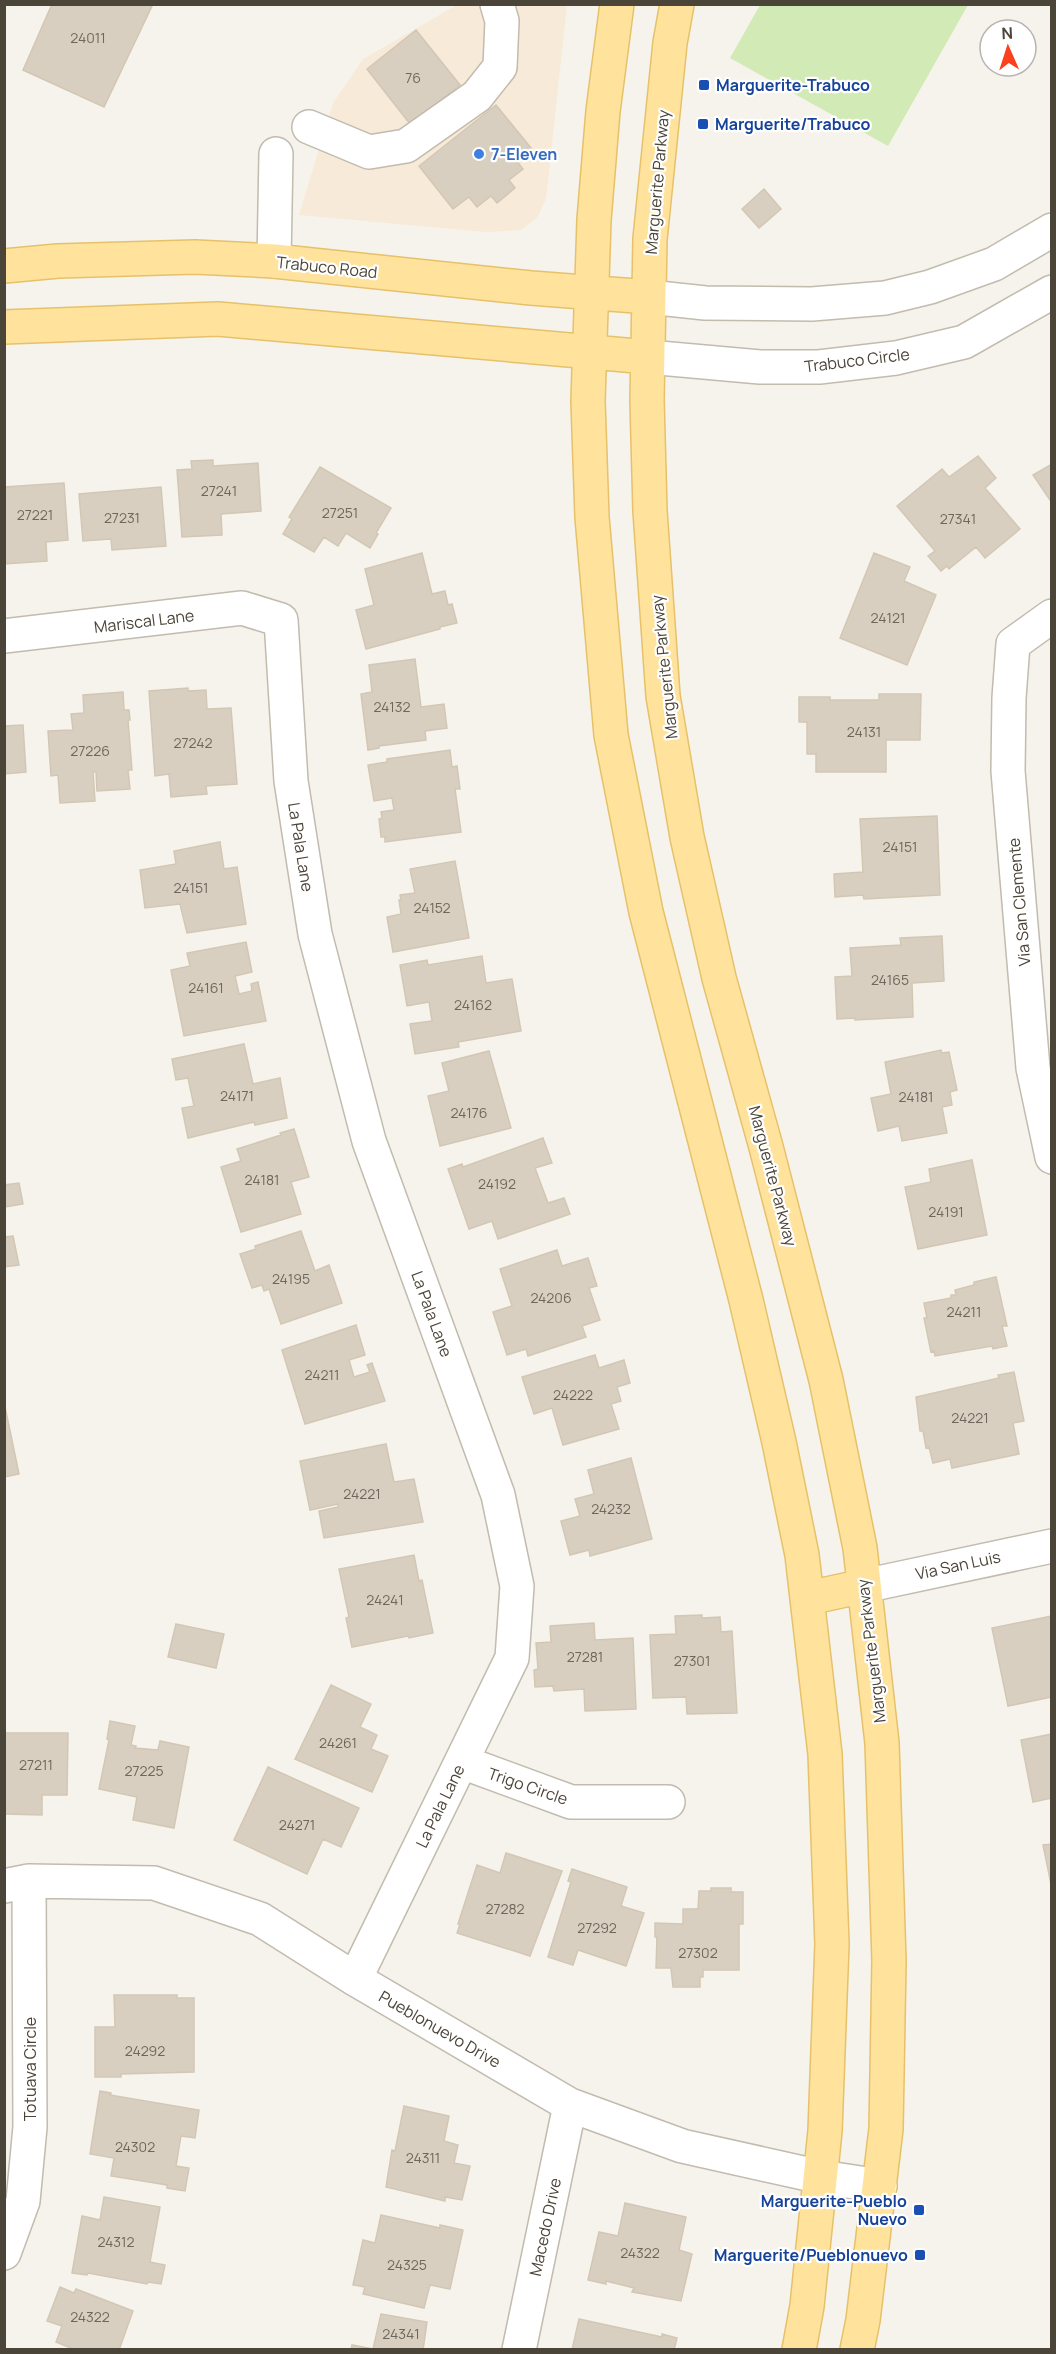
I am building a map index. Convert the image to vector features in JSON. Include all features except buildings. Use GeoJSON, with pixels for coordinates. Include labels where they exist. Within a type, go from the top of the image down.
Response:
{"type":"FeatureCollection","features":[{"type":"Feature","properties":{"kind":"main road"},"geometry":{"type":"LineString","coordinates":[[617,4],[603,111],[594,220],[588,401],[592,517],[611,735],[646,912],[746,1300],[779,1442],[802,1555],[825,1754],[832,1944],[825,2132],[807,2306],[799,2349]]}},
{"type":"Feature","properties":{"kind":"main road","name":"Marguerite Parkway"},"geometry":{"type":"LineString","coordinates":[[677,4],[670,43],[650,240],[648,357],[650,511],[663,696],[687,837],[718,978],[766,1147],[826,1380],[860,1548],[882,1743],[889,1961],[886,2129],[863,2320],[857,2349]]}},
{"type":"Feature","properties":{"kind":"main road","name":"Trabuco Road"},"geometry":{"type":"LineString","coordinates":[[4,266],[58,261],[195,257],[274,261],[531,288],[649,297]]}},
{"type":"Feature","properties":{"kind":"main road"},"geometry":{"type":"LineString","coordinates":[[4,327],[218,319],[648,357]]}},
{"type":"Feature","properties":{"kind":"main road"},"geometry":{"type":"LineString","coordinates":[[808,1598],[864,1586]]}},
{"type":"Feature","properties":{"kind":"street"},"geometry":{"type":"LineString","coordinates":[[309,127],[369,152],[406,146],[477,96],[500,67],[502,21],[497,4]]}},
{"type":"Feature","properties":{"kind":"street"},"geometry":{"type":"LineString","coordinates":[[274,261],[276,154]]}},
{"type":"Feature","properties":{"kind":"street"},"geometry":{"type":"LineString","coordinates":[[649,297],[705,303],[812,304],[885,298],[930,287],[994,264],[1052,230]]}},
{"type":"Feature","properties":{"kind":"street","name":"Trabuco Circle"},"geometry":{"type":"LineString","coordinates":[[648,357],[760,367],[819,367],[896,358],[964,342],[1052,292]]}},
{"type":"Feature","properties":{"kind":"street","name":"Mariscal Lane"},"geometry":{"type":"LineString","coordinates":[[4,636],[242,608],[281,620]]}},
{"type":"Feature","properties":{"kind":"street","name":"Via San Clemente"},"geometry":{"type":"LineString","coordinates":[[1052,616],[1014,644],[1009,698],[1008,771],[1033,1068],[1052,1157]]}},
{"type":"Feature","properties":{"kind":"street","name":"La Pala Lane"},"geometry":{"type":"LineString","coordinates":[[281,620],[291,781],[315,934],[369,1141],[498,1495],[517,1586],[512,1658],[355,1979]]}},
{"type":"Feature","properties":{"kind":"street","name":"Via San Luis"},"geometry":{"type":"LineString","coordinates":[[864,1586],[1052,1546]]}},
{"type":"Feature","properties":{"kind":"street","name":"Trigo Circle"},"geometry":{"type":"LineString","coordinates":[[462,1762],[571,1802],[668,1802]]}},
{"type":"Feature","properties":{"kind":"street","name":"Pueblonuevo Drive"},"geometry":{"type":"LineString","coordinates":[[17,1884],[153,1884],[260,1919],[355,1979],[570,2105],[682,2146],[821,2176],[880,2186]]}},
{"type":"Feature","properties":{"kind":"street","name":"Totuava Circle"},"geometry":{"type":"LineString","coordinates":[[4,2253],[23,2201],[30,2127],[17,1884]]}},
{"type":"Feature","properties":{"kind":"street","name":"Macedo Drive"},"geometry":{"type":"LineString","coordinates":[[519,2349],[570,2105]]}},
{"type":"Feature","properties":{"kind":"shaded area"},"geometry":{"type":"Polygon","coordinates":[[[457,5],[567,5],[546,199],[537,218],[521,230],[487,232],[299,215],[333,103],[363,59],[457,5]]]}},
{"type":"Feature","properties":{"kind":"green space"},"geometry":{"type":"Polygon","coordinates":[[[760,5],[968,5],[888,146],[730,58],[760,5]]]}},
{"type":"Feature","properties":{"kind":"place","name":"Marguerite-Trabuco"},"geometry":{"type":"Point","coordinates":[704,85]}},
{"type":"Feature","properties":{"kind":"place","name":"Marguerite/Trabuco"},"geometry":{"type":"Point","coordinates":[703,124]}},
{"type":"Feature","properties":{"kind":"place","name":"7-Eleven"},"geometry":{"type":"Point","coordinates":[479,154]}},
{"type":"Feature","properties":{"kind":"place","name":"Marguerite-Pueblo Nuevo"},"geometry":{"type":"Point","coordinates":[919,2210]}},
{"type":"Feature","properties":{"kind":"place","name":"Marguerite/Pueblonuevo"},"geometry":{"type":"Point","coordinates":[920,2255]}}]}
